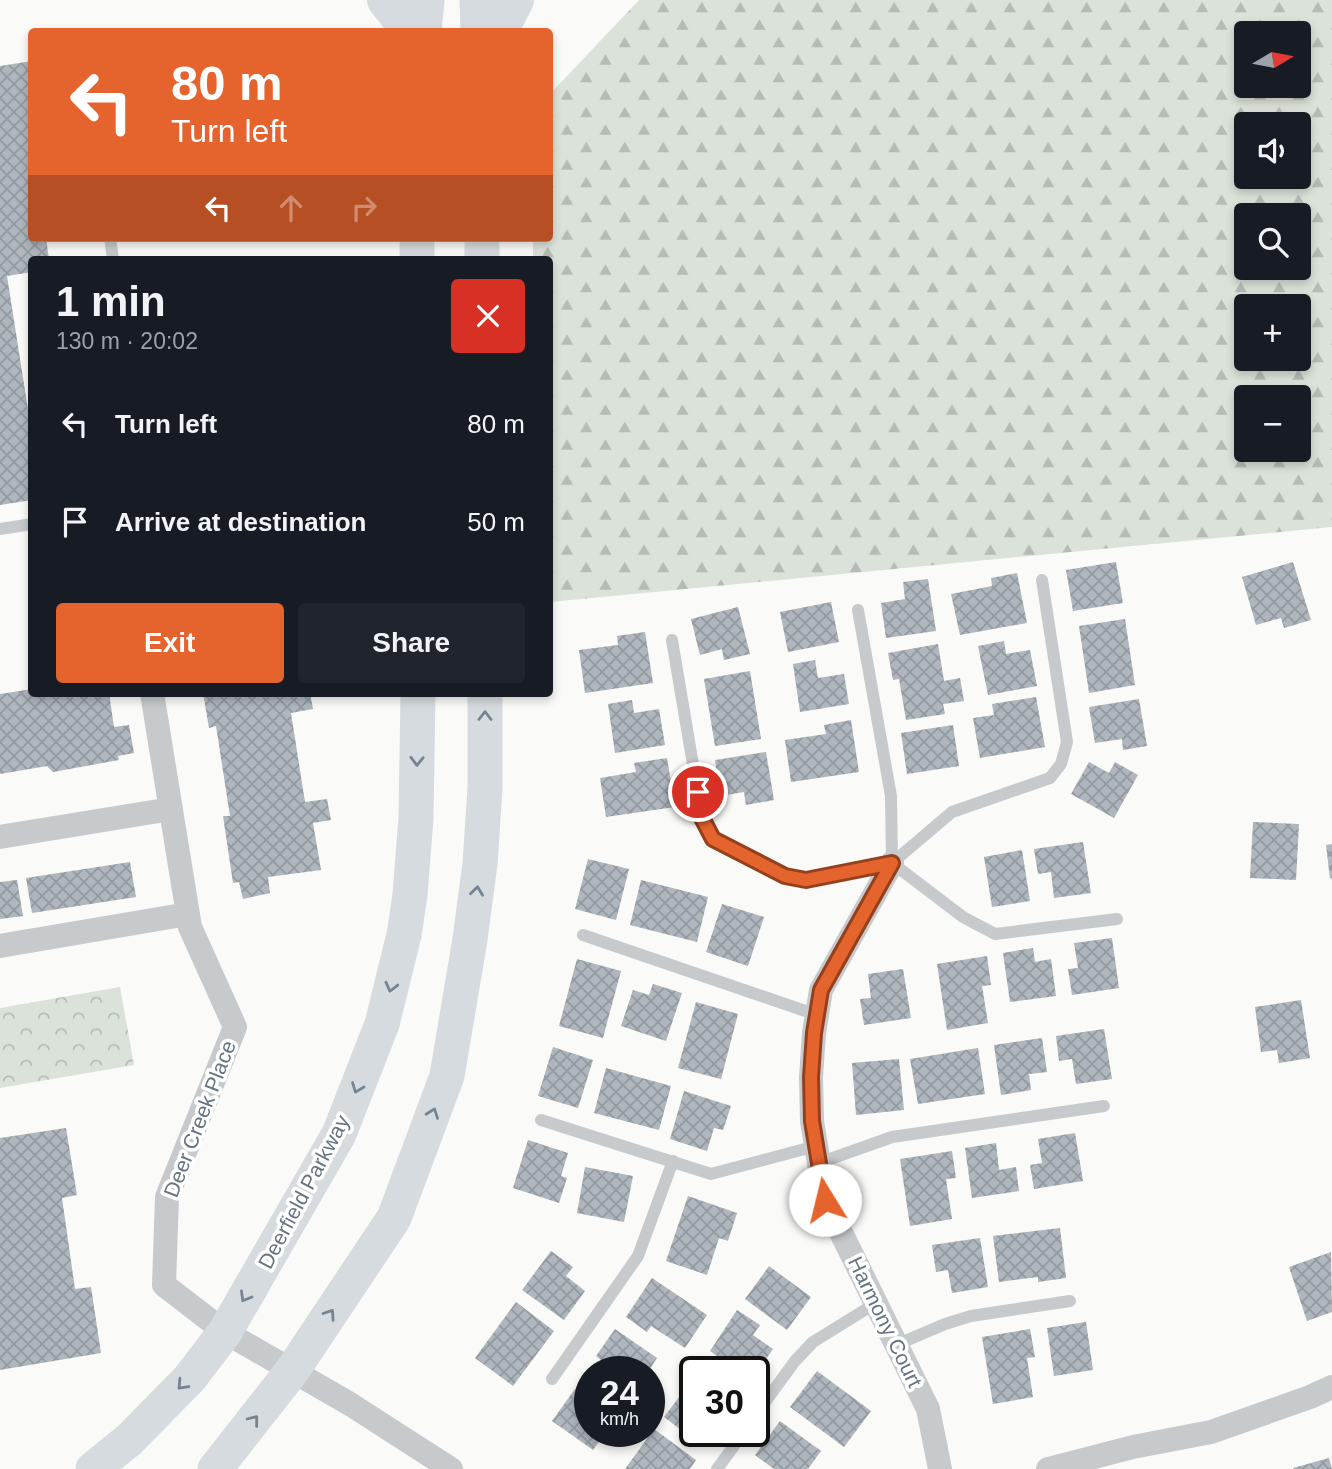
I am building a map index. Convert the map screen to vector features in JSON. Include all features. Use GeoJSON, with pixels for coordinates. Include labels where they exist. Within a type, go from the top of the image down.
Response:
{"type":"FeatureCollection","features":[{"type":"Feature","properties":{"kind":"main road"},"geometry":{"type":"LineString","coordinates":[[386,0],[405,28]]}},
{"type":"Feature","properties":{"kind":"main road"},"geometry":{"type":"LineString","coordinates":[[424,28],[427,0]]}},
{"type":"Feature","properties":{"kind":"main road"},"geometry":{"type":"LineString","coordinates":[[477,0],[478,28]]}},
{"type":"Feature","properties":{"kind":"main road"},"geometry":{"type":"LineString","coordinates":[[500,28],[515,0]]}},
{"type":"Feature","properties":{"kind":"main road","name":"Deerfield Parkway"},"geometry":{"type":"LineString","coordinates":[[93,1469],[129,1440],[188,1379],[225,1332],[339,1134],[382,1024],[404,935],[416,818],[418,697]]}},
{"type":"Feature","properties":{"kind":"main road"},"geometry":{"type":"LineString","coordinates":[[215,1469],[292,1371],[394,1218],[447,1076],[480,864],[485,788],[485,697]]}},
{"type":"Feature","properties":{"kind":"street","name":"Deer Creek Place"},"geometry":{"type":"LineString","coordinates":[[153,697],[190,927],[235,1027],[167,1198],[164,1285],[225,1332],[350,1404],[452,1469]]}},
{"type":"Feature","properties":{"kind":"street"},"geometry":{"type":"LineString","coordinates":[[0,837],[171,809]]}},
{"type":"Feature","properties":{"kind":"street","name":"Harmony Court"},"geometry":{"type":"LineString","coordinates":[[892,863],[821,990],[811,1077],[812,1121],[825,1200],[928,1409],[940,1469]]}},
{"type":"Feature","properties":{"kind":"street"},"geometry":{"type":"LineString","coordinates":[[0,946],[188,914]]}},
{"type":"Feature","properties":{"kind":"street"},"geometry":{"type":"LineString","coordinates":[[1048,1469],[1133,1447],[1211,1432],[1332,1387]]}},
{"type":"Feature","properties":{"kind":"lane"},"geometry":{"type":"LineString","coordinates":[[0,529],[28,525]]}},
{"type":"Feature","properties":{"kind":"lane"},"geometry":{"type":"LineString","coordinates":[[672,640],[702,818],[713,839],[785,876],[806,880],[892,863],[952,812],[1050,778],[1061,764],[1067,742],[1042,580]]}},
{"type":"Feature","properties":{"kind":"lane"},"geometry":{"type":"LineString","coordinates":[[858,610],[891,796],[892,863]]}},
{"type":"Feature","properties":{"kind":"lane"},"geometry":{"type":"LineString","coordinates":[[892,863],[963,917],[995,934],[1117,919]]}},
{"type":"Feature","properties":{"kind":"lane"},"geometry":{"type":"LineString","coordinates":[[583,934],[817,1015]]}},
{"type":"Feature","properties":{"kind":"lane"},"geometry":{"type":"LineString","coordinates":[[541,1120],[711,1174],[818,1155],[892,1137],[1104,1106]]}},
{"type":"Feature","properties":{"kind":"lane"},"geometry":{"type":"LineString","coordinates":[[552,1379],[638,1256],[673,1161]]}},
{"type":"Feature","properties":{"kind":"lane"},"geometry":{"type":"LineString","coordinates":[[896,1345],[971,1316],[1070,1301]]}},
{"type":"Feature","properties":{"kind":"lane"},"geometry":{"type":"LineString","coordinates":[[770,1395],[794,1361],[813,1342],[876,1303]]}},
{"type":"Feature","properties":{"kind":"lane"},"geometry":{"type":"LineString","coordinates":[[718,1469],[733,1447]]}},
{"type":"Feature","properties":{"kind":"green space"},"geometry":{"type":"Polygon","coordinates":[[[639,0],[1332,0],[1332,527],[553,602],[553,256],[533,256],[533,242],[553,242],[553,91],[639,0]]]}},
{"type":"Feature","properties":{"kind":"green space"},"geometry":{"type":"Polygon","coordinates":[[[120,987],[134,1065],[0,1088],[0,1008],[120,987]]]}},
{"type":"Feature","properties":{"kind":"building"},"geometry":{"type":"Polygon","coordinates":[[[28,62],[28,242],[47,242],[49,256],[28,256],[28,273],[7,276],[28,410],[28,501],[0,505],[0,66],[28,62]]]}},
{"type":"Feature","properties":{"kind":"building"},"geometry":{"type":"Polygon","coordinates":[[[1116,562],[1123,603],[1073,611],[1066,570],[1116,562]]]}},
{"type":"Feature","properties":{"kind":"building"},"geometry":{"type":"Polygon","coordinates":[[[1293,562],[1311,620],[1284,628],[1281,618],[1256,625],[1242,577],[1293,562]]]}},
{"type":"Feature","properties":{"kind":"building"},"geometry":{"type":"Polygon","coordinates":[[[1017,573],[1027,623],[960,635],[951,594],[992,586],[991,578],[1017,573]]]}},
{"type":"Feature","properties":{"kind":"building"},"geometry":{"type":"Polygon","coordinates":[[[928,579],[936,631],[886,638],[881,603],[905,599],[903,582],[928,579]]]}},
{"type":"Feature","properties":{"kind":"building"},"geometry":{"type":"Polygon","coordinates":[[[831,602],[839,642],[788,652],[780,612],[831,602]]]}},
{"type":"Feature","properties":{"kind":"building"},"geometry":{"type":"Polygon","coordinates":[[[738,607],[750,654],[724,660],[722,649],[700,655],[691,619],[738,607]]]}},
{"type":"Feature","properties":{"kind":"building"},"geometry":{"type":"Polygon","coordinates":[[[1125,619],[1135,685],[1089,693],[1079,626],[1125,619]]]}},
{"type":"Feature","properties":{"kind":"building"},"geometry":{"type":"Polygon","coordinates":[[[645,632],[653,683],[585,693],[579,650],[618,645],[617,636],[645,632]]]}},
{"type":"Feature","properties":{"kind":"building"},"geometry":{"type":"Polygon","coordinates":[[[1004,641],[1006,654],[1030,650],[1037,686],[988,695],[978,646],[1004,641]]]}},
{"type":"Feature","properties":{"kind":"building"},"geometry":{"type":"Polygon","coordinates":[[[938,644],[944,681],[960,678],[964,701],[943,704],[945,714],[906,720],[899,679],[893,680],[888,653],[938,644]]]}},
{"type":"Feature","properties":{"kind":"building"},"geometry":{"type":"Polygon","coordinates":[[[815,660],[818,678],[844,674],[849,704],[800,712],[793,664],[815,660]]]}},
{"type":"Feature","properties":{"kind":"building"},"geometry":{"type":"Polygon","coordinates":[[[750,671],[761,739],[715,746],[704,679],[750,671]]]}},
{"type":"Feature","properties":{"kind":"building"},"geometry":{"type":"Polygon","coordinates":[[[28,690],[28,697],[110,697],[114,727],[129,725],[134,753],[118,756],[119,760],[53,772],[47,766],[0,774],[0,694],[28,690]]]}},
{"type":"Feature","properties":{"kind":"building"},"geometry":{"type":"Polygon","coordinates":[[[204,697],[311,697],[313,709],[291,713],[305,802],[327,799],[331,820],[313,823],[321,870],[268,877],[270,893],[243,899],[239,882],[233,883],[223,816],[230,816],[216,726],[209,728],[204,697]]]}},
{"type":"Feature","properties":{"kind":"building"},"geometry":{"type":"Polygon","coordinates":[[[1036,697],[1045,747],[980,758],[973,718],[994,715],[992,704],[1036,697]]]}},
{"type":"Feature","properties":{"kind":"building"},"geometry":{"type":"Polygon","coordinates":[[[1139,699],[1147,746],[1123,750],[1122,739],[1095,743],[1089,707],[1139,699]]]}},
{"type":"Feature","properties":{"kind":"building"},"geometry":{"type":"Polygon","coordinates":[[[632,700],[634,713],[659,709],[665,745],[615,753],[608,704],[632,700]]]}},
{"type":"Feature","properties":{"kind":"building"},"geometry":{"type":"Polygon","coordinates":[[[851,720],[859,772],[791,782],[785,740],[826,734],[824,725],[851,720]]]}},
{"type":"Feature","properties":{"kind":"building"},"geometry":{"type":"Polygon","coordinates":[[[953,725],[959,766],[907,774],[901,733],[953,725]]]}},
{"type":"Feature","properties":{"kind":"building"},"geometry":{"type":"Polygon","coordinates":[[[766,752],[774,800],[746,805],[744,792],[720,796],[715,760],[766,752]]]}},
{"type":"Feature","properties":{"kind":"building"},"geometry":{"type":"Polygon","coordinates":[[[667,758],[675,807],[606,817],[600,778],[636,772],[634,763],[667,758]]]}},
{"type":"Feature","properties":{"kind":"building"},"geometry":{"type":"Polygon","coordinates":[[[1089,762],[1109,773],[1115,762],[1138,775],[1114,818],[1071,794],[1089,762]]]}},
{"type":"Feature","properties":{"kind":"building"},"geometry":{"type":"Polygon","coordinates":[[[1253,822],[1299,824],[1296,880],[1250,878],[1253,822]]]}},
{"type":"Feature","properties":{"kind":"building"},"geometry":{"type":"Polygon","coordinates":[[[1083,842],[1091,893],[1054,898],[1051,872],[1038,874],[1034,849],[1083,842]]]}},
{"type":"Feature","properties":{"kind":"building"},"geometry":{"type":"Polygon","coordinates":[[[1332,844],[1332,878],[1330,879],[1326,845],[1332,844]]]}},
{"type":"Feature","properties":{"kind":"building"},"geometry":{"type":"Polygon","coordinates":[[[1022,850],[1030,901],[992,907],[984,857],[1022,850]]]}},
{"type":"Feature","properties":{"kind":"building"},"geometry":{"type":"Polygon","coordinates":[[[588,859],[629,869],[616,920],[575,909],[588,859]]]}},
{"type":"Feature","properties":{"kind":"building"},"geometry":{"type":"Polygon","coordinates":[[[130,862],[136,897],[32,913],[26,878],[130,862]]]}},
{"type":"Feature","properties":{"kind":"building"},"geometry":{"type":"Polygon","coordinates":[[[17,880],[23,916],[0,919],[0,882],[17,880]]]}},
{"type":"Feature","properties":{"kind":"building"},"geometry":{"type":"Polygon","coordinates":[[[641,880],[708,897],[697,942],[630,925],[641,880]]]}},
{"type":"Feature","properties":{"kind":"building"},"geometry":{"type":"Polygon","coordinates":[[[722,904],[764,917],[748,966],[706,952],[722,904]]]}},
{"type":"Feature","properties":{"kind":"building"},"geometry":{"type":"Polygon","coordinates":[[[1112,938],[1119,988],[1072,995],[1068,969],[1078,968],[1074,943],[1112,938]]]}},
{"type":"Feature","properties":{"kind":"building"},"geometry":{"type":"Polygon","coordinates":[[[1033,948],[1035,962],[1051,959],[1056,996],[1010,1002],[1003,953],[1033,948]]]}},
{"type":"Feature","properties":{"kind":"building"},"geometry":{"type":"Polygon","coordinates":[[[987,956],[991,985],[982,986],[988,1023],[947,1030],[937,964],[987,956]]]}},
{"type":"Feature","properties":{"kind":"building"},"geometry":{"type":"Polygon","coordinates":[[[577,959],[621,971],[603,1038],[559,1026],[577,959]]]}},
{"type":"Feature","properties":{"kind":"building"},"geometry":{"type":"Polygon","coordinates":[[[903,969],[911,1018],[864,1025],[860,999],[871,998],[868,974],[903,969]]]}},
{"type":"Feature","properties":{"kind":"building"},"geometry":{"type":"Polygon","coordinates":[[[653,984],[682,993],[666,1041],[621,1026],[633,990],[649,995],[653,984]]]}},
{"type":"Feature","properties":{"kind":"building"},"geometry":{"type":"Polygon","coordinates":[[[1301,1000],[1310,1058],[1279,1063],[1277,1050],[1261,1052],[1255,1007],[1301,1000]]]}},
{"type":"Feature","properties":{"kind":"building"},"geometry":{"type":"Polygon","coordinates":[[[696,1002],[738,1014],[721,1079],[678,1068],[696,1002]]]}},
{"type":"Feature","properties":{"kind":"building"},"geometry":{"type":"Polygon","coordinates":[[[1104,1029],[1112,1079],[1076,1084],[1072,1059],[1059,1061],[1056,1036],[1104,1029]]]}},
{"type":"Feature","properties":{"kind":"building"},"geometry":{"type":"Polygon","coordinates":[[[1042,1038],[1047,1072],[1029,1074],[1031,1090],[1001,1095],[994,1045],[1042,1038]]]}},
{"type":"Feature","properties":{"kind":"building"},"geometry":{"type":"Polygon","coordinates":[[[553,1047],[593,1060],[578,1108],[538,1096],[553,1047]]]}},
{"type":"Feature","properties":{"kind":"building"},"geometry":{"type":"Polygon","coordinates":[[[978,1048],[985,1094],[918,1104],[910,1059],[978,1048]]]}},
{"type":"Feature","properties":{"kind":"building"},"geometry":{"type":"Polygon","coordinates":[[[899,1059],[904,1110],[856,1115],[852,1063],[899,1059]]]}},
{"type":"Feature","properties":{"kind":"building"},"geometry":{"type":"Polygon","coordinates":[[[606,1068],[671,1086],[659,1130],[594,1113],[606,1068]]]}},
{"type":"Feature","properties":{"kind":"building"},"geometry":{"type":"Polygon","coordinates":[[[684,1091],[731,1106],[723,1130],[714,1128],[707,1151],[670,1139],[684,1091]]]}},
{"type":"Feature","properties":{"kind":"building"},"geometry":{"type":"Polygon","coordinates":[[[66,1128],[77,1195],[62,1198],[75,1289],[91,1287],[101,1353],[0,1370],[0,1138],[66,1128]]]}},
{"type":"Feature","properties":{"kind":"building"},"geometry":{"type":"Polygon","coordinates":[[[1075,1133],[1083,1181],[1034,1189],[1030,1165],[1042,1163],[1038,1139],[1075,1133]]]}},
{"type":"Feature","properties":{"kind":"building"},"geometry":{"type":"Polygon","coordinates":[[[528,1140],[568,1153],[561,1176],[567,1178],[559,1203],[513,1188],[528,1140]]]}},
{"type":"Feature","properties":{"kind":"building"},"geometry":{"type":"Polygon","coordinates":[[[996,1143],[999,1170],[1016,1167],[1019,1191],[972,1198],[965,1148],[996,1143]]]}},
{"type":"Feature","properties":{"kind":"building"},"geometry":{"type":"Polygon","coordinates":[[[952,1151],[956,1178],[946,1179],[952,1219],[910,1226],[900,1159],[952,1151]]]}},
{"type":"Feature","properties":{"kind":"building"},"geometry":{"type":"Polygon","coordinates":[[[585,1167],[633,1176],[624,1222],[577,1213],[585,1167]]]}},
{"type":"Feature","properties":{"kind":"building"},"geometry":{"type":"Polygon","coordinates":[[[688,1196],[737,1213],[728,1241],[719,1238],[707,1275],[666,1261],[688,1196]]]}},
{"type":"Feature","properties":{"kind":"building"},"geometry":{"type":"Polygon","coordinates":[[[1060,1228],[1066,1278],[1038,1282],[1038,1277],[999,1282],[993,1236],[1060,1228]]]}},
{"type":"Feature","properties":{"kind":"building"},"geometry":{"type":"Polygon","coordinates":[[[980,1238],[988,1287],[952,1293],[948,1270],[936,1272],[932,1245],[980,1238]]]}},
{"type":"Feature","properties":{"kind":"building"},"geometry":{"type":"Polygon","coordinates":[[[551,1251],[573,1267],[566,1276],[585,1291],[564,1320],[522,1290],[551,1251]]]}},
{"type":"Feature","properties":{"kind":"building"},"geometry":{"type":"Polygon","coordinates":[[[1331,1252],[1332,1312],[1307,1321],[1289,1267],[1331,1252]]]}},
{"type":"Feature","properties":{"kind":"building"},"geometry":{"type":"Polygon","coordinates":[[[769,1266],[811,1297],[787,1330],[745,1299],[769,1266]]]}},
{"type":"Feature","properties":{"kind":"building"},"geometry":{"type":"Polygon","coordinates":[[[652,1278],[707,1315],[685,1348],[651,1326],[647,1332],[626,1317],[652,1278]]]}},
{"type":"Feature","properties":{"kind":"building"},"geometry":{"type":"Polygon","coordinates":[[[516,1302],[554,1331],[513,1386],[475,1358],[516,1302]]]}},
{"type":"Feature","properties":{"kind":"building"},"geometry":{"type":"Polygon","coordinates":[[[737,1310],[760,1325],[753,1335],[773,1349],[768,1356],[717,1356],[710,1351],[737,1310]]]}},
{"type":"Feature","properties":{"kind":"building"},"geometry":{"type":"Polygon","coordinates":[[[1086,1322],[1093,1370],[1054,1376],[1047,1328],[1086,1322]]]}},
{"type":"Feature","properties":{"kind":"building"},"geometry":{"type":"Polygon","coordinates":[[[615,1329],[654,1356],[596,1356],[615,1329]]]}},
{"type":"Feature","properties":{"kind":"building"},"geometry":{"type":"Polygon","coordinates":[[[1030,1329],[1035,1357],[1027,1358],[1033,1397],[993,1404],[982,1337],[1030,1329]]]}},
{"type":"Feature","properties":{"kind":"building"},"geometry":{"type":"Polygon","coordinates":[[[817,1371],[871,1411],[844,1447],[790,1407],[817,1371]]]}},
{"type":"Feature","properties":{"kind":"building"},"geometry":{"type":"Polygon","coordinates":[[[574,1390],[574,1437],[552,1421],[574,1390]]]}},
{"type":"Feature","properties":{"kind":"building"},"geometry":{"type":"Polygon","coordinates":[[[679,1397],[679,1428],[665,1416],[679,1397]]]}},
{"type":"Feature","properties":{"kind":"building"},"geometry":{"type":"Polygon","coordinates":[[[780,1421],[821,1451],[808,1469],[774,1469],[755,1455],[761,1447],[770,1447],[770,1435],[780,1421]]]}},
{"type":"Feature","properties":{"kind":"building"},"geometry":{"type":"Polygon","coordinates":[[[665,1437],[696,1460],[690,1469],[625,1469],[641,1447],[665,1447],[665,1437]]]}},
{"type":"Feature","properties":{"kind":"building"},"geometry":{"type":"Polygon","coordinates":[[[1329,1458],[1332,1469],[1293,1469],[1293,1468],[1329,1458]]]}},
{"type":"Feature","properties":{"kind":"route"},"geometry":{"type":"LineString","coordinates":[[698,792],[702,818],[713,839],[785,876],[806,880],[892,863],[821,990],[811,1077],[812,1121],[825,1200]]}}]}
